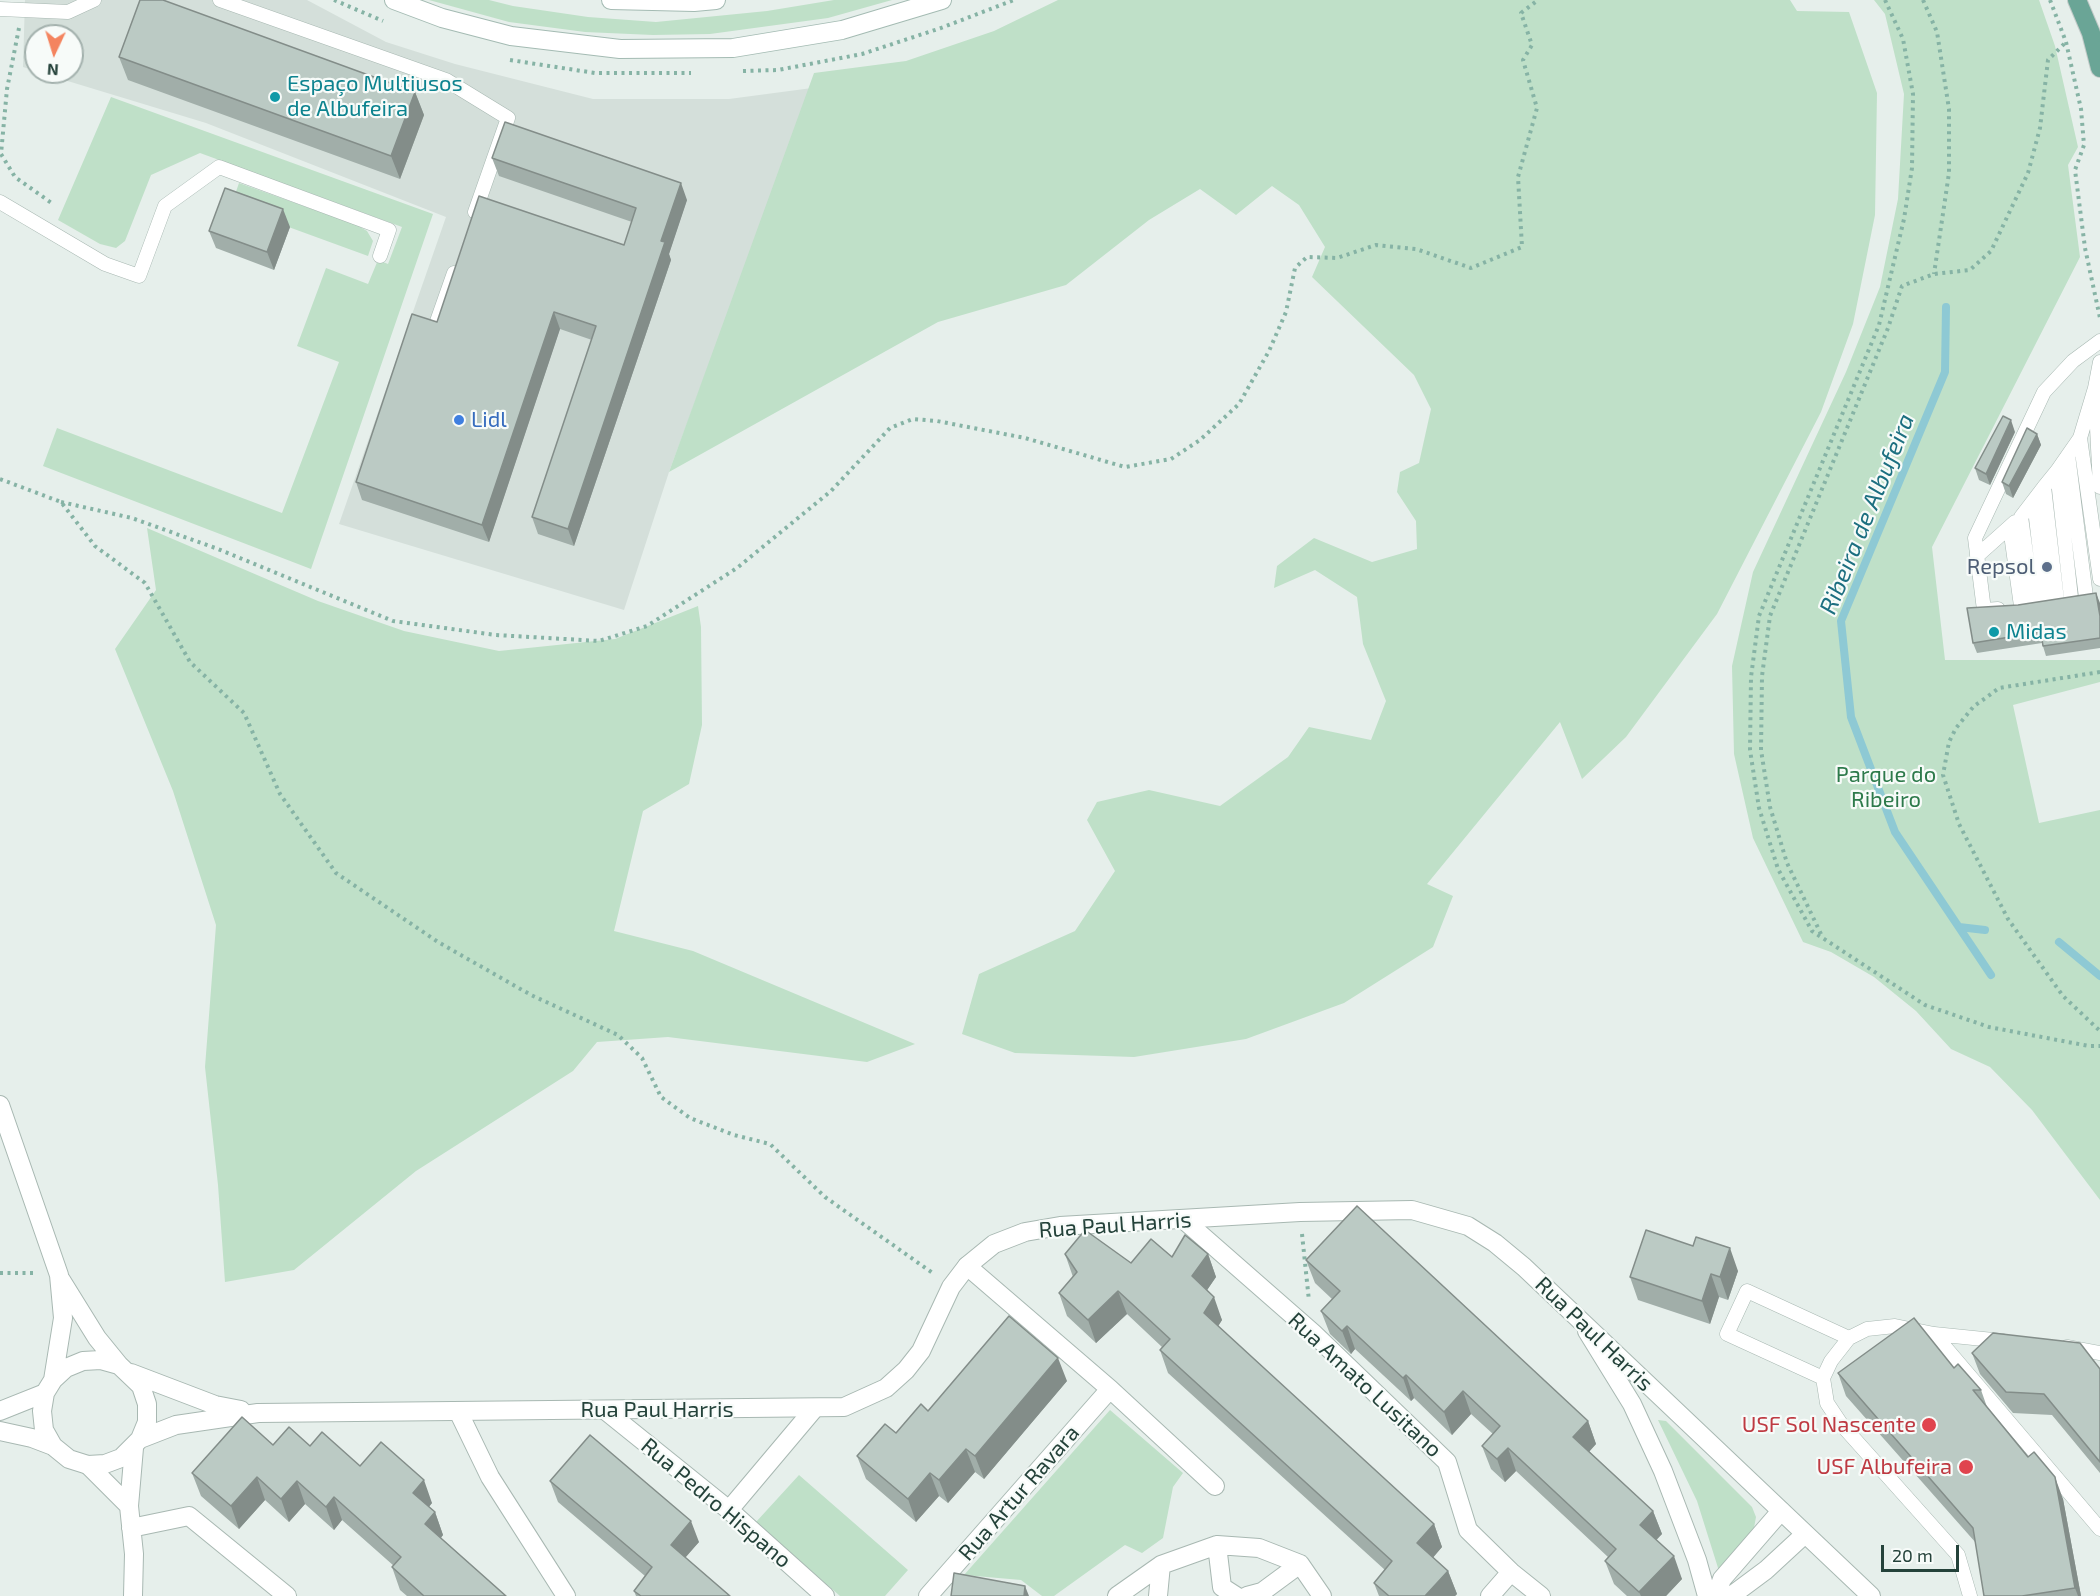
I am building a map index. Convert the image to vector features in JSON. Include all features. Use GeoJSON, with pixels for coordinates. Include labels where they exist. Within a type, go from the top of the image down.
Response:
{"type":"FeatureCollection","features":[{"type":"Feature","properties":{"kind":"main road"},"geometry":{"type":"LineString","coordinates":[[2077,0],[2091,33],[2100,68]]}},
{"type":"Feature","properties":{"kind":"street"},"geometry":{"type":"LineString","coordinates":[[394,0],[442,18],[511,36],[620,49],[734,48],[842,30],[942,0]]}},
{"type":"Feature","properties":{"kind":"street"},"geometry":{"type":"LineString","coordinates":[[611,0],[694,2],[716,0]]}},
{"type":"Feature","properties":{"kind":"street"},"geometry":{"type":"LineString","coordinates":[[0,1105],[59,1275],[97,1338],[141,1386],[147,1404],[147,1422],[137,1443],[129,1506],[134,1554],[133,1596]]}},
{"type":"Feature","properties":{"kind":"street","name":"Rua Paul Harris"},"geometry":{"type":"LineString","coordinates":[[137,1443],[176,1425],[258,1413],[844,1407],[886,1388],[906,1370],[921,1351],[951,1287],[967,1266],[994,1244],[1025,1232],[1060,1226],[1300,1212],[1412,1210],[1468,1226],[1495,1243],[1524,1267],[1871,1596]]}},
{"type":"Feature","properties":{"kind":"street","name":"Rua Amato Lusitano"},"geometry":{"type":"LineString","coordinates":[[1184,1220],[1313,1334],[1447,1462],[1468,1530],[1511,1572],[1541,1596]]}},
{"type":"Feature","properties":{"kind":"street"},"geometry":{"type":"LineString","coordinates":[[967,1266],[1110,1389],[1215,1486]]}},
{"type":"Feature","properties":{"kind":"street"},"geometry":{"type":"LineString","coordinates":[[59,1275],[63,1318],[59,1353],[42,1411],[44,1430],[54,1446],[69,1459],[88,1465],[113,1461],[137,1443]]}},
{"type":"Feature","properties":{"kind":"street"},"geometry":{"type":"LineString","coordinates":[[1583,1325],[1632,1404],[1663,1471],[1697,1560],[1707,1596]]}},
{"type":"Feature","properties":{"kind":"street"},"geometry":{"type":"LineString","coordinates":[[0,1411],[49,1386],[66,1368],[83,1361],[101,1360],[124,1369]]}},
{"type":"Feature","properties":{"kind":"street","name":"Rua Paul Harris"},"geometry":{"type":"LineString","coordinates":[[124,1369],[215,1405],[258,1413]]}},
{"type":"Feature","properties":{"kind":"street","name":"Rua Artur Ravara"},"geometry":{"type":"LineString","coordinates":[[927,1596],[1110,1389]]}},
{"type":"Feature","properties":{"kind":"street"},"geometry":{"type":"LineString","coordinates":[[729,1510],[814,1409]]}},
{"type":"Feature","properties":{"kind":"street"},"geometry":{"type":"LineString","coordinates":[[458,1411],[471,1443],[490,1477],[566,1596]]}},
{"type":"Feature","properties":{"kind":"street","name":"Rua Pedro Hispano"},"geometry":{"type":"LineString","coordinates":[[606,1411],[729,1510],[825,1596]]}},
{"type":"Feature","properties":{"kind":"street"},"geometry":{"type":"LineString","coordinates":[[0,1431],[54,1446]]}},
{"type":"Feature","properties":{"kind":"street"},"geometry":{"type":"LineString","coordinates":[[88,1465],[129,1506]]}},
{"type":"Feature","properties":{"kind":"street"},"geometry":{"type":"LineString","coordinates":[[1716,1596],[1722,1579],[1781,1511]]}},
{"type":"Feature","properties":{"kind":"street"},"geometry":{"type":"LineString","coordinates":[[131,1528],[189,1516],[287,1596]]}},
{"type":"Feature","properties":{"kind":"street"},"geometry":{"type":"LineString","coordinates":[[1731,1596],[1766,1570],[1805,1534]]}},
{"type":"Feature","properties":{"kind":"street"},"geometry":{"type":"LineString","coordinates":[[1218,1545],[1222,1587],[1236,1596]]}},
{"type":"Feature","properties":{"kind":"street"},"geometry":{"type":"LineString","coordinates":[[1117,1596],[1161,1565],[1218,1545],[1259,1548],[1300,1564],[1322,1596]]}},
{"type":"Feature","properties":{"kind":"street"},"geometry":{"type":"LineString","coordinates":[[1247,1596],[1262,1592],[1300,1564]]}},
{"type":"Feature","properties":{"kind":"street"},"geometry":{"type":"LineString","coordinates":[[1158,1596],[1161,1565]]}},
{"type":"Feature","properties":{"kind":"street"},"geometry":{"type":"LineString","coordinates":[[1490,1596],[1511,1572]]}},
{"type":"Feature","properties":{"kind":"lane"},"geometry":{"type":"LineString","coordinates":[[0,9],[68,12],[93,0]]}},
{"type":"Feature","properties":{"kind":"lane"},"geometry":{"type":"LineString","coordinates":[[220,0],[446,80],[508,118],[472,221]]}},
{"type":"Feature","properties":{"kind":"lane"},"geometry":{"type":"LineString","coordinates":[[0,202],[105,264],[139,276],[165,206],[219,168],[389,230],[380,255]]}},
{"type":"Feature","properties":{"kind":"lane"},"geometry":{"type":"LineString","coordinates":[[435,327],[457,264]]}},
{"type":"Feature","properties":{"kind":"lane"},"geometry":{"type":"LineString","coordinates":[[2100,341],[2073,361],[2044,392],[1975,538],[1984,610],[2100,594]]}},
{"type":"Feature","properties":{"kind":"lane"},"geometry":{"type":"LineString","coordinates":[[1977,556],[2021,517],[2080,438],[2100,362]]}},
{"type":"Feature","properties":{"kind":"lane"},"geometry":{"type":"LineString","coordinates":[[2095,388],[2100,408]]}},
{"type":"Feature","properties":{"kind":"lane"},"geometry":{"type":"LineString","coordinates":[[2095,388],[2100,486]]}},
{"type":"Feature","properties":{"kind":"lane"},"geometry":{"type":"LineString","coordinates":[[2080,438],[2100,579]]}},
{"type":"Feature","properties":{"kind":"lane"},"geometry":{"type":"LineString","coordinates":[[2068,455],[2086,597]]}},
{"type":"Feature","properties":{"kind":"lane"},"geometry":{"type":"LineString","coordinates":[[2045,602],[2057,471]]}},
{"type":"Feature","properties":{"kind":"lane"},"geometry":{"type":"LineString","coordinates":[[2044,487],[2045,602]]}},
{"type":"Feature","properties":{"kind":"lane"},"geometry":{"type":"LineString","coordinates":[[2034,501],[2045,602]]}},
{"type":"Feature","properties":{"kind":"lane"},"geometry":{"type":"LineString","coordinates":[[2021,517],[2045,602]]}},
{"type":"Feature","properties":{"kind":"lane"},"geometry":{"type":"LineString","coordinates":[[2010,527],[2045,602]]}},
{"type":"Feature","properties":{"kind":"lane"},"geometry":{"type":"LineString","coordinates":[[1822,1378],[1727,1334],[1747,1291],[1849,1338]]}},
{"type":"Feature","properties":{"kind":"lane"},"geometry":{"type":"LineString","coordinates":[[1970,1596],[1958,1555],[1841,1425],[1827,1403],[1822,1378],[1849,1338],[1867,1329],[1895,1326],[1934,1334],[2013,1342]]}},
{"type":"Feature","properties":{"kind":"lane"},"geometry":{"type":"LineString","coordinates":[[1934,1334],[2100,1529]]}},
{"type":"Feature","properties":{"kind":"lane"},"geometry":{"type":"LineString","coordinates":[[2057,1346],[2100,1353]]}},
{"type":"Feature","properties":{"kind":"path"},"geometry":{"type":"LineString","coordinates":[[0,479],[61,502],[132,518],[218,549],[393,621],[496,635],[599,640],[647,626],[737,568],[831,491],[890,428],[913,419],[937,421],[1025,438],[1125,466],[1172,459],[1200,440],[1239,404],[1269,351],[1286,312],[1295,268],[1307,257],[1337,258],[1376,245],[1416,249],[1471,268],[1522,247],[1518,177],[1537,108],[1523,60],[1532,45],[1521,13],[1538,0]]}},
{"type":"Feature","properties":{"kind":"path"},"geometry":{"type":"LineString","coordinates":[[1885,0],[1903,39],[1913,94],[1912,168],[1904,219],[1879,325],[1759,616],[1751,677],[1750,750],[1759,808],[1778,869],[1812,931],[1894,987],[1925,1005],[1989,1027],[2100,1046]]}},
{"type":"Feature","properties":{"kind":"path"},"geometry":{"type":"LineString","coordinates":[[1923,0],[1937,32],[1949,110],[1949,173],[1934,274]]}},
{"type":"Feature","properties":{"kind":"path"},"geometry":{"type":"LineString","coordinates":[[2050,0],[2066,42],[2080,109],[2084,145],[2074,170],[2085,248],[2100,318]]}},
{"type":"Feature","properties":{"kind":"path"},"geometry":{"type":"LineString","coordinates":[[21,10],[8,89],[2,154],[15,177],[53,204]]}},
{"type":"Feature","properties":{"kind":"path"},"geometry":{"type":"LineString","coordinates":[[1821,935],[1786,863],[1770,807],[1761,750],[1762,676],[1770,616],[1888,328],[1902,286],[1934,274],[1970,270],[1991,251],[2028,173],[2040,128],[2048,60],[2066,42]]}},
{"type":"Feature","properties":{"kind":"path"},"geometry":{"type":"LineString","coordinates":[[0,89],[8,89]]}},
{"type":"Feature","properties":{"kind":"path"},"geometry":{"type":"LineString","coordinates":[[61,502],[95,546],[145,584],[190,662],[243,714],[280,794],[336,873],[438,942],[520,990],[618,1035],[642,1058],[662,1097],[690,1118],[734,1135],[770,1144],[825,1197],[951,1287]]}},
{"type":"Feature","properties":{"kind":"path"},"geometry":{"type":"LineString","coordinates":[[2100,672],[2000,688],[1974,706],[1949,742],[1943,775],[1959,824],[2008,919],[2063,996],[2100,1031]]}},
{"type":"Feature","properties":{"kind":"path"},"geometry":{"type":"LineString","coordinates":[[1300,1212],[1313,1334]]}},
{"type":"Feature","properties":{"kind":"path"},"geometry":{"type":"LineString","coordinates":[[0,1273],[36,1273]]}},
{"type":"Feature","properties":{"kind":"shaded area"},"geometry":{"type":"Polygon","coordinates":[[[25,0],[307,0],[386,42],[455,64],[593,99],[729,99],[812,88],[669,472],[624,610],[339,524],[446,217],[206,123],[78,84],[84,84],[84,24],[24,24],[25,0]]]}},
{"type":"Feature","properties":{"kind":"green space"},"geometry":{"type":"Polygon","coordinates":[[[429,0],[489,0],[513,6],[588,17],[656,22],[767,11],[834,0],[892,0],[828,18],[710,34],[653,35],[585,32],[509,22],[429,0]]]}},
{"type":"Feature","properties":{"kind":"green space"},"geometry":{"type":"Polygon","coordinates":[[[1058,0],[1790,0],[1797,11],[1849,12],[1877,93],[1875,215],[1853,324],[1821,412],[1717,614],[1626,737],[1582,779],[1560,722],[1427,884],[1453,896],[1433,947],[1344,1003],[1246,1039],[1134,1057],[1015,1053],[962,1034],[979,974],[1075,931],[1115,871],[1087,820],[1097,802],[1149,790],[1220,806],[1288,757],[1309,727],[1371,740],[1386,701],[1363,644],[1357,597],[1315,570],[1274,588],[1277,566],[1314,538],[1372,562],[1417,549],[1416,521],[1397,492],[1400,472],[1419,463],[1431,409],[1414,375],[1312,277],[1325,247],[1299,205],[1272,186],[1236,215],[1200,189],[1149,220],[1066,285],[938,322],[669,472],[814,73],[906,61],[994,31],[1058,0]]]}},
{"type":"Feature","properties":{"kind":"green space","name":"Parque do Ribeiro"},"geometry":{"type":"Polygon","coordinates":[[[1874,0],[2039,0],[2055,46],[2078,147],[2068,165],[2080,257],[1932,547],[1945,660],[2100,660],[2100,682],[2013,705],[2039,823],[2100,810],[2100,1200],[2032,1110],[1990,1067],[1951,1049],[1916,1011],[1874,977],[1831,952],[1803,942],[1753,838],[1734,754],[1732,666],[1753,572],[1846,372],[1880,287],[1898,199],[1904,94],[1885,14],[1874,0]]]}},
{"type":"Feature","properties":{"kind":"green space"},"geometry":{"type":"Polygon","coordinates":[[[111,97],[433,214],[311,569],[43,466],[57,428],[282,513],[339,362],[297,346],[326,268],[368,284],[378,260],[388,264],[402,227],[200,153],[151,175],[125,241],[116,248],[100,244],[58,220],[111,97]]]}},
{"type":"Feature","properties":{"kind":"green space"},"geometry":{"type":"Polygon","coordinates":[[[239,183],[357,225],[367,231],[373,241],[368,256],[231,206],[239,183]]]}},
{"type":"Feature","properties":{"kind":"green space"},"geometry":{"type":"Polygon","coordinates":[[[147,528],[318,601],[404,631],[499,651],[615,639],[698,606],[701,627],[702,725],[689,784],[643,811],[614,931],[693,951],[915,1044],[867,1062],[668,1037],[597,1042],[573,1071],[416,1171],[294,1270],[225,1282],[218,1185],[205,1067],[216,925],[173,791],[115,649],[156,590],[147,528]]]}},
{"type":"Feature","properties":{"kind":"green space"},"geometry":{"type":"Polygon","coordinates":[[[1110,1410],[1183,1473],[1173,1487],[1163,1538],[1142,1553],[1125,1545],[1054,1596],[1042,1596],[1021,1580],[964,1575],[1110,1410]]]}},
{"type":"Feature","properties":{"kind":"green space"},"geometry":{"type":"Polygon","coordinates":[[[1658,1420],[1666,1421],[1752,1507],[1756,1517],[1754,1528],[1719,1571],[1697,1501],[1658,1420]]]}},
{"type":"Feature","properties":{"kind":"green space"},"geometry":{"type":"Polygon","coordinates":[[[799,1475],[908,1570],[885,1596],[840,1596],[756,1522],[799,1475]]]}},
{"type":"Feature","properties":{"kind":"building","name":"Espaço Multiusos de Albufeira"},"geometry":{"type":"Polygon","coordinates":[[[140,0],[163,0],[415,92],[391,156],[119,57],[140,0]]]}},
{"type":"Feature","properties":{"kind":"building"},"geometry":{"type":"Polygon","coordinates":[[[505,122],[681,183],[661,241],[665,242],[568,529],[532,517],[596,326],[554,312],[482,525],[356,482],[412,314],[437,322],[479,196],[624,245],[636,208],[492,158],[505,122]]]}},
{"type":"Feature","properties":{"kind":"building"},"geometry":{"type":"Polygon","coordinates":[[[225,188],[283,209],[267,252],[209,231],[225,188]]]}},
{"type":"Feature","properties":{"kind":"building"},"geometry":{"type":"Polygon","coordinates":[[[2003,416],[2011,420],[1986,474],[1975,468],[2003,416]]]}},
{"type":"Feature","properties":{"kind":"building"},"geometry":{"type":"Polygon","coordinates":[[[2027,428],[2037,434],[2009,486],[2002,482],[2027,428]]]}},
{"type":"Feature","properties":{"kind":"building"},"geometry":{"type":"Polygon","coordinates":[[[2096,593],[2100,616],[2100,638],[2043,646],[2041,632],[1973,643],[1967,608],[2018,605],[2096,593]]]}},
{"type":"Feature","properties":{"kind":"building"},"geometry":{"type":"Polygon","coordinates":[[[1357,1206],[1588,1421],[1573,1437],[1653,1511],[1640,1525],[1674,1556],[1639,1592],[1605,1561],[1616,1549],[1508,1448],[1497,1459],[1482,1446],[1500,1426],[1463,1391],[1444,1412],[1406,1375],[1403,1378],[1347,1326],[1342,1331],[1321,1311],[1340,1291],[1306,1260],[1357,1206]]]}},
{"type":"Feature","properties":{"kind":"building"},"geometry":{"type":"Polygon","coordinates":[[[1085,1230],[1131,1263],[1151,1239],[1172,1257],[1185,1235],[1208,1254],[1192,1276],[1214,1297],[1204,1313],[1434,1524],[1417,1543],[1448,1571],[1425,1596],[1389,1596],[1374,1583],[1392,1561],[1160,1350],[1170,1339],[1118,1291],[1088,1320],[1059,1293],[1077,1272],[1065,1254],[1085,1230]]]}},
{"type":"Feature","properties":{"kind":"building"},"geometry":{"type":"Polygon","coordinates":[[[1646,1230],[1693,1246],[1696,1237],[1730,1248],[1720,1277],[1711,1274],[1702,1301],[1630,1277],[1646,1230]]]}},
{"type":"Feature","properties":{"kind":"building"},"geometry":{"type":"Polygon","coordinates":[[[1009,1316],[1058,1358],[975,1456],[966,1449],[939,1480],[930,1473],[908,1499],[857,1456],[885,1424],[896,1433],[921,1404],[928,1411],[1009,1316]]]}},
{"type":"Feature","properties":{"kind":"building"},"geometry":{"type":"Polygon","coordinates":[[[1914,1318],[1954,1368],[1958,1364],[1981,1390],[1973,1390],[2028,1457],[2034,1452],[2055,1477],[2075,1588],[2022,1596],[1984,1596],[1973,1528],[1838,1373],[1914,1318]]]}},
{"type":"Feature","properties":{"kind":"building"},"geometry":{"type":"Polygon","coordinates":[[[1993,1333],[2080,1343],[2100,1369],[2100,1462],[2044,1394],[2006,1392],[1972,1353],[1993,1333]]]}},
{"type":"Feature","properties":{"kind":"building"},"geometry":{"type":"Polygon","coordinates":[[[242,1417],[273,1445],[289,1427],[310,1446],[322,1432],[360,1466],[381,1442],[424,1480],[413,1493],[435,1512],[425,1524],[506,1596],[424,1596],[392,1567],[401,1557],[334,1497],[326,1507],[297,1481],[281,1499],[257,1477],[231,1506],[192,1473],[242,1417]]]}},
{"type":"Feature","properties":{"kind":"building"},"geometry":{"type":"Polygon","coordinates":[[[590,1435],[691,1521],[671,1545],[730,1596],[641,1596],[634,1591],[652,1567],[550,1481],[590,1435]]]}},
{"type":"Feature","properties":{"kind":"building"},"geometry":{"type":"Polygon","coordinates":[[[954,1573],[1025,1586],[1024,1596],[951,1596],[954,1573]]]}},
{"type":"Feature","properties":{"kind":"waterway","name":"Ribeira de Albufeira"},"geometry":{"type":"LineString","coordinates":[[1946,307],[1945,372],[1841,621],[1851,717],[1895,832],[1991,975]]}},
{"type":"Feature","properties":{"kind":"waterway","name":"Ribeira de Albufeira"},"geometry":{"type":"LineString","coordinates":[[1959,927],[1985,930]]}},
{"type":"Feature","properties":{"kind":"waterway","name":"Ribeira de Albufeira"},"geometry":{"type":"LineString","coordinates":[[2059,942],[2100,976]]}},
{"type":"Feature","properties":{"kind":"place","name":"Espaço Multiusos de Albufeira"},"geometry":{"type":"Point","coordinates":[275,97]}},
{"type":"Feature","properties":{"kind":"place","name":"Lidl"},"geometry":{"type":"Point","coordinates":[459,420]}},
{"type":"Feature","properties":{"kind":"place","name":"Repsol"},"geometry":{"type":"Point","coordinates":[2047,567]}},
{"type":"Feature","properties":{"kind":"place","name":"Midas"},"geometry":{"type":"Point","coordinates":[1994,632]}},
{"type":"Feature","properties":{"kind":"place","name":"USF Sol Nascente"},"geometry":{"type":"Point","coordinates":[1929,1425]}},
{"type":"Feature","properties":{"kind":"place","name":"USF Albufeira"},"geometry":{"type":"Point","coordinates":[1966,1467]}}]}
